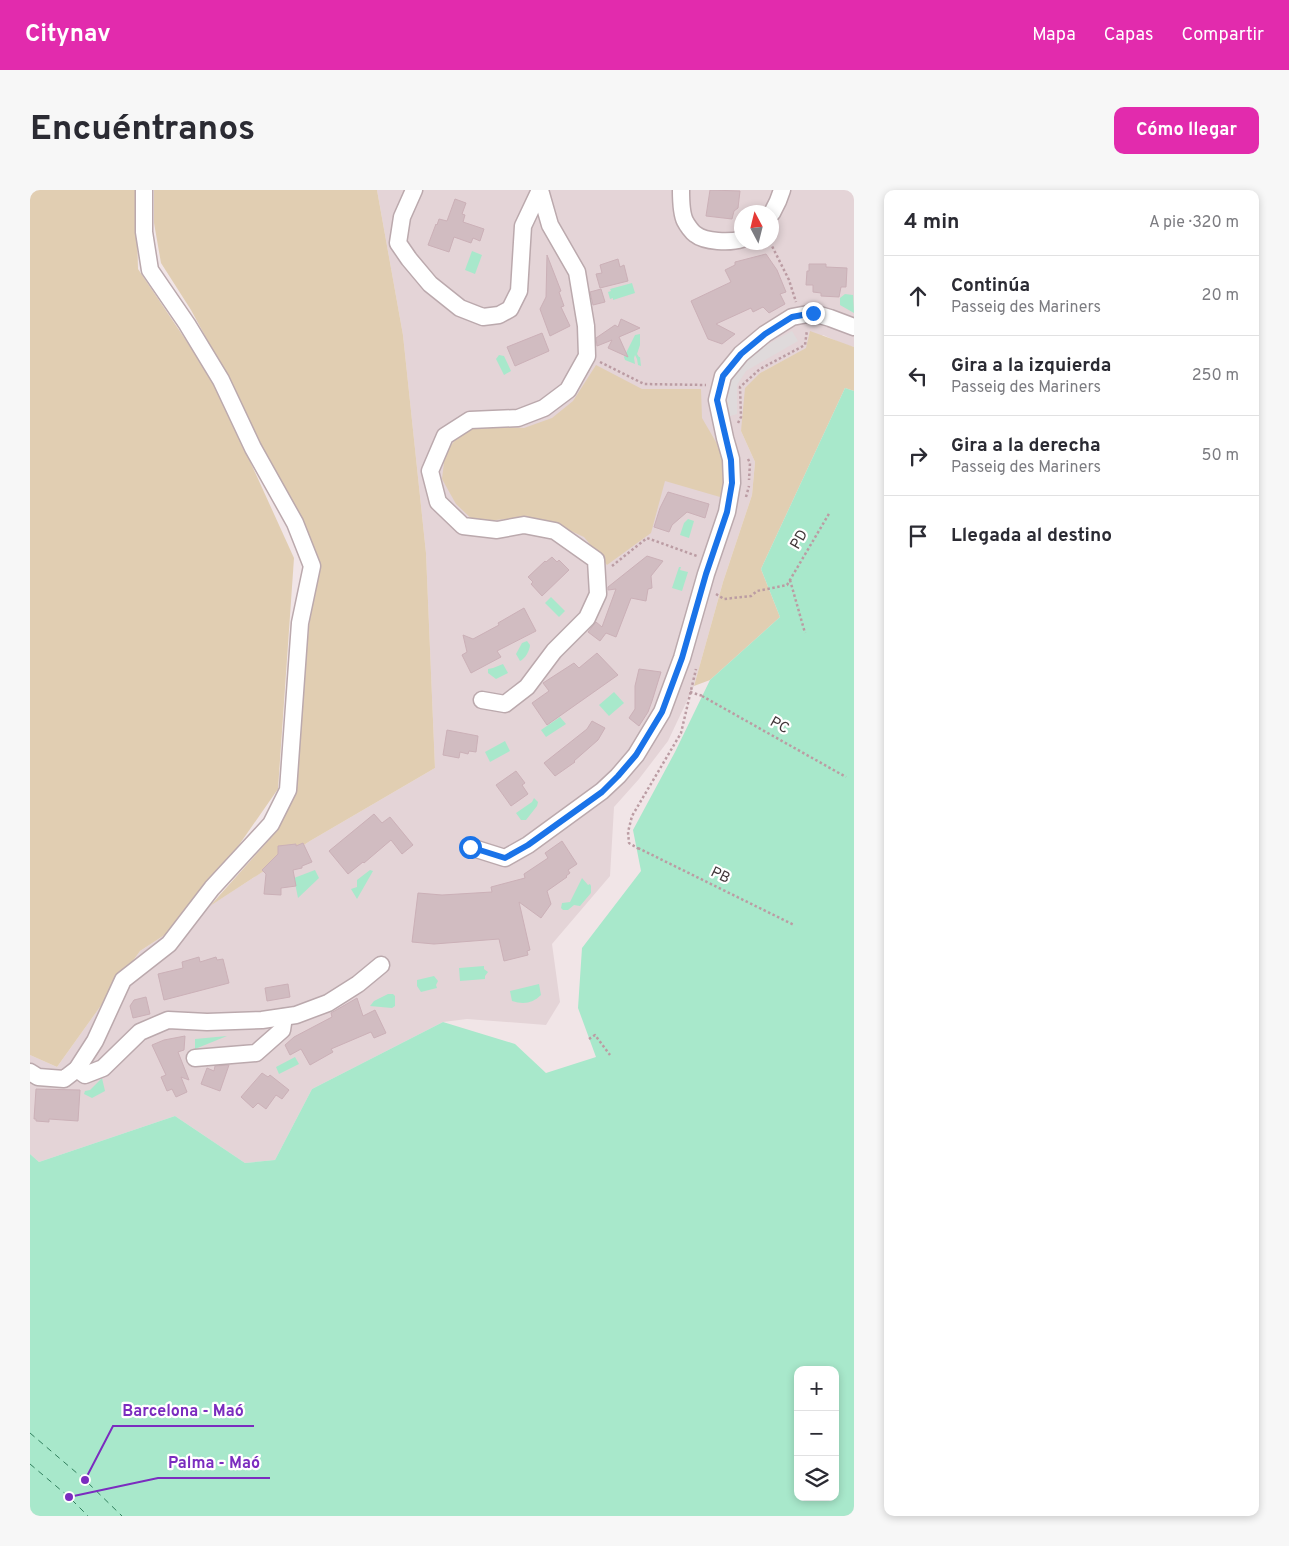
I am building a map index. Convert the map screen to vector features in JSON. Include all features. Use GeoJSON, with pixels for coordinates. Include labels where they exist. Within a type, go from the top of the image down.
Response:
{"type":"FeatureCollection","features":[{"type":"Feature","properties":{"kind":"street"},"geometry":{"type":"LineString","coordinates":[[30,1072],[38,1077],[64,1079],[76,1069],[95,1041],[123,980],[169,944],[212,888],[271,824],[288,790],[300,622],[312,566],[296,523],[253,448],[221,380],[187,324],[150,270],[144,232],[144,190]]}},
{"type":"Feature","properties":{"kind":"street"},"geometry":{"type":"LineString","coordinates":[[414,190],[402,217],[398,243],[430,284],[460,308],[483,317],[499,315],[510,309],[519,291],[523,226],[540,190]]}},
{"type":"Feature","properties":{"kind":"street"},"geometry":{"type":"LineString","coordinates":[[482,700],[505,704],[527,687],[554,651],[587,618],[598,594],[596,560],[555,531],[524,525],[497,530],[463,526],[438,502],[430,471],[445,436],[470,420],[518,418],[544,408],[568,390],[587,356],[586,326],[576,272],[550,225],[540,190]]}},
{"type":"Feature","properties":{"kind":"street"},"geometry":{"type":"LineString","coordinates":[[681,190],[684,220],[695,234],[712,240],[734,241]]}},
{"type":"Feature","properties":{"kind":"street"},"geometry":{"type":"LineString","coordinates":[[776,205],[782,190]]}},
{"type":"Feature","properties":{"kind":"street"},"geometry":{"type":"LineString","coordinates":[[470,847],[505,858],[528,845],[602,792],[636,755],[662,712],[682,658],[710,561],[727,512],[732,483],[731,460],[717,400],[723,376],[741,354],[765,334],[792,317],[804,322],[813,313],[854,327]]}},
{"type":"Feature","properties":{"kind":"street"},"geometry":{"type":"LineString","coordinates":[[76,1069],[85,1075],[103,1068],[140,1032],[168,1020],[207,1022],[262,1020],[296,1015],[328,1002],[358,984],[381,965]]}},
{"type":"Feature","properties":{"kind":"street"},"geometry":{"type":"LineString","coordinates":[[195,1058],[256,1053],[282,1030],[284,1017]]}},
{"type":"Feature","properties":{"kind":"path"},"geometry":{"type":"LineString","coordinates":[[736,430],[741,417],[740,387],[760,369],[805,345],[804,322],[789,280],[774,250]]}},
{"type":"Feature","properties":{"kind":"path"},"geometry":{"type":"LineString","coordinates":[[587,356],[644,384],[721,386]]}},
{"type":"Feature","properties":{"kind":"path"},"geometry":{"type":"LineString","coordinates":[[746,455],[750,463],[746,500]]}},
{"type":"Feature","properties":{"kind":"path","name":"PD"},"geometry":{"type":"LineString","coordinates":[[790,580],[830,512]]}},
{"type":"Feature","properties":{"kind":"path"},"geometry":{"type":"LineString","coordinates":[[597,577],[647,538],[710,561]]}},
{"type":"Feature","properties":{"kind":"path"},"geometry":{"type":"LineString","coordinates":[[718,586],[716,594],[724,599],[751,596],[757,591],[787,585],[790,580]]}},
{"type":"Feature","properties":{"kind":"path"},"geometry":{"type":"LineString","coordinates":[[790,580],[805,634]]}},
{"type":"Feature","properties":{"kind":"path"},"geometry":{"type":"LineString","coordinates":[[690,692],[696,667]]}},
{"type":"Feature","properties":{"kind":"path","name":"PC"},"geometry":{"type":"LineString","coordinates":[[690,692],[703,696],[846,777]]}},
{"type":"Feature","properties":{"kind":"path","name":"PB"},"geometry":{"type":"LineString","coordinates":[[690,692],[687,713],[681,733],[632,816],[628,832],[629,843],[794,925]]}},
{"type":"Feature","properties":{"kind":"path"},"geometry":{"type":"LineString","coordinates":[[590,1039],[595,1035],[610,1054]]}},
{"type":"Feature","properties":{"kind":"shaded area"},"geometry":{"type":"Polygon","coordinates":[[[30,190],[136,190],[138,269],[214,382],[294,558],[278,789],[186,921],[140,951],[57,1067],[30,1055],[30,190]]]}},
{"type":"Feature","properties":{"kind":"shaded area"},"geometry":{"type":"Polygon","coordinates":[[[154,190],[377,190],[403,335],[426,553],[435,768],[310,841],[210,906],[277,831],[293,791],[310,617],[320,562],[228,378],[191,310],[161,263],[154,223],[154,190]]]}},
{"type":"Feature","properties":{"kind":"shaded area"},"geometry":{"type":"Polygon","coordinates":[[[377,190],[854,190],[854,347],[823,335],[807,348],[760,373],[741,431],[755,462],[752,495],[723,582],[694,686],[668,741],[639,779],[614,807],[610,876],[552,944],[560,1002],[546,1025],[467,1019],[443,1022],[312,1089],[275,1160],[245,1163],[175,1116],[39,1162],[30,1154],[30,1055],[57,1067],[140,951],[310,841],[435,768],[426,553],[403,335],[377,190]]]}},
{"type":"Feature","properties":{"kind":"shaded area"},"geometry":{"type":"Polygon","coordinates":[[[472,251],[482,255],[475,274],[465,270],[472,251]]]}},
{"type":"Feature","properties":{"kind":"shaded area"},"geometry":{"type":"Polygon","coordinates":[[[632,283],[635,293],[613,300],[613,298],[610,299],[608,292],[611,291],[610,289],[632,283]]]}},
{"type":"Feature","properties":{"kind":"shaded area"},"geometry":{"type":"Polygon","coordinates":[[[845,294],[853,295],[854,313],[840,305],[840,298],[845,294]]]}},
{"type":"Feature","properties":{"kind":"shaded area"},"geometry":{"type":"Polygon","coordinates":[[[792,331],[798,341],[746,371],[737,385],[737,414],[727,417],[724,404],[729,381],[743,358],[792,331]]]}},
{"type":"Feature","properties":{"kind":"shaded area"},"geometry":{"type":"Polygon","coordinates":[[[810,331],[854,347],[854,391],[845,388],[761,569],[780,617],[710,680],[694,686],[723,582],[752,495],[755,462],[741,431],[745,388],[760,373],[806,348],[810,331]]]}},
{"type":"Feature","properties":{"kind":"shaded area"},"geometry":{"type":"Polygon","coordinates":[[[640,334],[640,345],[637,354],[640,357],[641,366],[638,365],[635,355],[635,364],[625,360],[624,357],[635,335],[640,334]]]}},
{"type":"Feature","properties":{"kind":"shaded area"},"geometry":{"type":"Polygon","coordinates":[[[499,355],[504,356],[511,371],[504,375],[496,359],[499,355]]]}},
{"type":"Feature","properties":{"kind":"shaded area"},"geometry":{"type":"Polygon","coordinates":[[[596,365],[642,389],[701,389],[702,418],[725,462],[723,487],[720,497],[665,481],[651,533],[607,565],[584,537],[549,521],[506,519],[475,522],[456,504],[442,479],[445,454],[457,437],[477,425],[524,428],[552,418],[573,401],[596,365]]]}},
{"type":"Feature","properties":{"kind":"shaded area"},"geometry":{"type":"Polygon","coordinates":[[[845,388],[854,391],[854,1516],[30,1516],[30,1154],[39,1162],[175,1116],[245,1163],[275,1160],[312,1089],[443,1022],[515,1044],[546,1073],[596,1057],[578,1008],[582,948],[641,871],[633,830],[675,752],[710,680],[780,617],[761,569],[845,388]]]}},
{"type":"Feature","properties":{"kind":"shaded area"},"geometry":{"type":"Polygon","coordinates":[[[688,519],[694,521],[689,538],[680,535],[684,523],[688,519]]]}},
{"type":"Feature","properties":{"kind":"shaded area"},"geometry":{"type":"Polygon","coordinates":[[[679,567],[681,567],[680,570],[688,572],[682,591],[672,588],[679,567]]]}},
{"type":"Feature","properties":{"kind":"shaded area"},"geometry":{"type":"Polygon","coordinates":[[[551,597],[565,611],[559,617],[545,603],[551,597]]]}},
{"type":"Feature","properties":{"kind":"shaded area"},"geometry":{"type":"Polygon","coordinates":[[[527,641],[530,645],[529,649],[520,661],[516,654],[522,643],[527,641]]]}},
{"type":"Feature","properties":{"kind":"shaded area"},"geometry":{"type":"Polygon","coordinates":[[[503,664],[508,673],[496,679],[488,673],[488,669],[503,664]]]}},
{"type":"Feature","properties":{"kind":"shaded area"},"geometry":{"type":"Polygon","coordinates":[[[614,692],[624,703],[609,716],[599,705],[614,692]]]}},
{"type":"Feature","properties":{"kind":"shaded area"},"geometry":{"type":"Polygon","coordinates":[[[560,717],[566,724],[546,737],[541,730],[560,717]]]}},
{"type":"Feature","properties":{"kind":"shaded area"},"geometry":{"type":"Polygon","coordinates":[[[505,741],[510,751],[490,762],[485,752],[505,741]]]}},
{"type":"Feature","properties":{"kind":"shaded area"},"geometry":{"type":"Polygon","coordinates":[[[534,798],[538,802],[537,806],[526,820],[521,820],[516,813],[532,802],[534,798]]]}},
{"type":"Feature","properties":{"kind":"shaded area"},"geometry":{"type":"Polygon","coordinates":[[[315,870],[319,878],[298,898],[294,878],[315,870]]]}},
{"type":"Feature","properties":{"kind":"shaded area"},"geometry":{"type":"Polygon","coordinates":[[[370,870],[373,871],[357,899],[351,889],[357,887],[357,880],[370,870]]]}},
{"type":"Feature","properties":{"kind":"shaded area"},"geometry":{"type":"Polygon","coordinates":[[[582,878],[588,885],[590,884],[591,893],[580,906],[574,905],[568,910],[563,910],[561,908],[562,903],[570,902],[582,878]]]}},
{"type":"Feature","properties":{"kind":"shaded area"},"geometry":{"type":"Polygon","coordinates":[[[484,966],[484,969],[488,972],[485,979],[460,981],[459,968],[484,966]]]}},
{"type":"Feature","properties":{"kind":"shaded area"},"geometry":{"type":"Polygon","coordinates":[[[434,976],[438,981],[437,988],[421,992],[417,986],[417,980],[434,976]]]}},
{"type":"Feature","properties":{"kind":"shaded area"},"geometry":{"type":"Polygon","coordinates":[[[539,984],[541,995],[535,1000],[524,1003],[512,1001],[510,991],[539,984]]]}},
{"type":"Feature","properties":{"kind":"shaded area"},"geometry":{"type":"Polygon","coordinates":[[[388,994],[395,996],[395,1006],[392,1008],[370,1006],[374,1001],[388,994]]]}},
{"type":"Feature","properties":{"kind":"shaded area"},"geometry":{"type":"Polygon","coordinates":[[[227,1036],[195,1049],[195,1039],[227,1036]]]}},
{"type":"Feature","properties":{"kind":"shaded area"},"geometry":{"type":"Polygon","coordinates":[[[295,1057],[299,1064],[279,1074],[276,1067],[295,1057]]]}},
{"type":"Feature","properties":{"kind":"shaded area"},"geometry":{"type":"Polygon","coordinates":[[[102,1078],[105,1091],[92,1098],[84,1094],[85,1091],[90,1090],[102,1078]]]}},
{"type":"Feature","properties":{"kind":"building"},"geometry":{"type":"Polygon","coordinates":[[[710,190],[740,191],[738,205],[734,205],[732,219],[706,216],[710,190]]]}},
{"type":"Feature","properties":{"kind":"building"},"geometry":{"type":"Polygon","coordinates":[[[455,199],[466,203],[462,214],[465,215],[463,222],[484,229],[480,241],[473,238],[471,243],[454,237],[449,252],[428,245],[439,219],[447,221],[455,199]]]}},
{"type":"Feature","properties":{"kind":"building"},"geometry":{"type":"Polygon","coordinates":[[[766,254],[777,270],[786,292],[780,294],[785,304],[769,313],[763,307],[753,312],[751,308],[716,324],[735,334],[722,344],[708,339],[691,301],[731,282],[725,270],[735,265],[735,262],[766,254]]]}},
{"type":"Feature","properties":{"kind":"building"},"geometry":{"type":"Polygon","coordinates":[[[547,255],[561,291],[559,292],[564,306],[561,307],[570,326],[550,336],[540,309],[546,297],[547,255]]]}},
{"type":"Feature","properties":{"kind":"building"},"geometry":{"type":"Polygon","coordinates":[[[618,259],[620,267],[624,265],[628,281],[600,288],[596,274],[602,273],[600,265],[618,259]]]}},
{"type":"Feature","properties":{"kind":"building"},"geometry":{"type":"Polygon","coordinates":[[[809,264],[826,264],[826,267],[847,268],[846,287],[841,287],[839,297],[821,296],[821,293],[813,292],[813,285],[806,285],[809,264]]]}},
{"type":"Feature","properties":{"kind":"building"},"geometry":{"type":"Polygon","coordinates":[[[601,289],[605,302],[593,305],[590,292],[601,289]]]}},
{"type":"Feature","properties":{"kind":"building"},"geometry":{"type":"Polygon","coordinates":[[[621,319],[640,328],[619,337],[628,357],[608,348],[612,340],[597,346],[596,338],[615,325],[618,327],[621,319]]]}},
{"type":"Feature","properties":{"kind":"building"},"geometry":{"type":"Polygon","coordinates":[[[542,333],[549,351],[515,366],[507,347],[542,333]]]}},
{"type":"Feature","properties":{"kind":"building"},"geometry":{"type":"Polygon","coordinates":[[[668,492],[709,504],[705,518],[687,512],[672,525],[669,532],[654,527],[668,492]]]}},
{"type":"Feature","properties":{"kind":"building"},"geometry":{"type":"Polygon","coordinates":[[[647,556],[663,561],[651,576],[652,588],[648,589],[646,601],[631,598],[616,637],[606,633],[600,641],[588,632],[596,622],[602,627],[616,589],[608,590],[608,587],[647,556]]]}},
{"type":"Feature","properties":{"kind":"building"},"geometry":{"type":"Polygon","coordinates":[[[552,557],[557,562],[559,560],[569,570],[542,596],[531,584],[533,582],[528,577],[552,557]]]}},
{"type":"Feature","properties":{"kind":"building"},"geometry":{"type":"Polygon","coordinates":[[[524,608],[536,631],[497,651],[501,657],[471,673],[462,655],[467,652],[463,635],[473,639],[499,625],[498,623],[524,608]]]}},
{"type":"Feature","properties":{"kind":"building"},"geometry":{"type":"Polygon","coordinates":[[[597,653],[618,675],[547,725],[532,703],[549,691],[543,683],[574,663],[579,668],[597,653]]]}},
{"type":"Feature","properties":{"kind":"building"},"geometry":{"type":"Polygon","coordinates":[[[639,669],[661,672],[648,712],[639,726],[629,718],[635,709],[635,686],[639,669]]]}},
{"type":"Feature","properties":{"kind":"building"},"geometry":{"type":"Polygon","coordinates":[[[592,721],[605,728],[598,740],[575,762],[555,776],[544,763],[587,729],[592,721]]]}},
{"type":"Feature","properties":{"kind":"building"},"geometry":{"type":"Polygon","coordinates":[[[447,730],[478,736],[476,752],[469,751],[468,754],[460,752],[459,758],[443,755],[447,730]]]}},
{"type":"Feature","properties":{"kind":"building"},"geometry":{"type":"Polygon","coordinates":[[[516,771],[525,783],[522,785],[528,794],[511,806],[496,785],[516,771]]]}},
{"type":"Feature","properties":{"kind":"building"},"geometry":{"type":"Polygon","coordinates":[[[374,814],[382,823],[390,817],[413,845],[402,854],[391,840],[348,874],[329,851],[374,814]]]}},
{"type":"Feature","properties":{"kind":"building"},"geometry":{"type":"Polygon","coordinates":[[[562,841],[577,864],[568,870],[570,873],[567,877],[547,891],[551,904],[541,918],[519,902],[530,950],[527,951],[528,955],[504,961],[499,939],[434,944],[412,942],[418,893],[442,895],[492,892],[491,887],[525,878],[524,874],[548,858],[545,853],[562,841]]]}},
{"type":"Feature","properties":{"kind":"building"},"geometry":{"type":"Polygon","coordinates":[[[303,843],[312,862],[302,866],[302,868],[293,870],[296,886],[281,888],[281,895],[264,894],[266,874],[262,870],[278,854],[278,846],[296,844],[296,846],[303,843]]]}},
{"type":"Feature","properties":{"kind":"building"},"geometry":{"type":"Polygon","coordinates":[[[199,957],[200,962],[216,957],[217,960],[223,959],[229,983],[164,1000],[158,974],[183,968],[182,962],[199,957]]]}},
{"type":"Feature","properties":{"kind":"building"},"geometry":{"type":"Polygon","coordinates":[[[288,984],[290,997],[267,1001],[265,988],[288,984]]]}},
{"type":"Feature","properties":{"kind":"building"},"geometry":{"type":"Polygon","coordinates":[[[146,997],[150,1014],[133,1018],[130,1006],[134,1000],[146,997]]]}},
{"type":"Feature","properties":{"kind":"building"},"geometry":{"type":"Polygon","coordinates":[[[357,998],[363,1016],[375,1010],[386,1033],[374,1038],[371,1032],[331,1049],[333,1052],[310,1065],[301,1049],[290,1055],[285,1045],[294,1037],[332,1017],[331,1013],[357,998]]]}},
{"type":"Feature","properties":{"kind":"building"},"geometry":{"type":"Polygon","coordinates":[[[185,1036],[184,1050],[178,1052],[189,1080],[181,1077],[187,1092],[176,1097],[172,1089],[167,1091],[161,1077],[166,1075],[152,1045],[164,1040],[185,1036]]]}},
{"type":"Feature","properties":{"kind":"building"},"geometry":{"type":"Polygon","coordinates":[[[229,1065],[220,1091],[201,1084],[207,1068],[214,1071],[215,1066],[229,1065]]]}},
{"type":"Feature","properties":{"kind":"building"},"geometry":{"type":"Polygon","coordinates":[[[262,1073],[268,1077],[270,1075],[289,1090],[282,1099],[276,1095],[266,1109],[258,1103],[253,1108],[241,1097],[262,1073]]]}},
{"type":"Feature","properties":{"kind":"building"},"geometry":{"type":"Polygon","coordinates":[[[36,1089],[80,1090],[78,1121],[49,1119],[49,1122],[36,1121],[34,1119],[36,1089]]]}},
{"type":"Feature","properties":{"kind":"ferry route"},"geometry":{"type":"LineString","coordinates":[[30,1433],[85,1480],[122,1516]]}},
{"type":"Feature","properties":{"kind":"ferry route"},"geometry":{"type":"LineString","coordinates":[[30,1464],[88,1516]]}},
{"type":"Feature","properties":{"kind":"place","name":"Barcelona - Maó"},"geometry":{"type":"Point","coordinates":[85,1480]}},
{"type":"Feature","properties":{"kind":"place","name":"Palma - Maó"},"geometry":{"type":"Point","coordinates":[69,1497]}},
{"type":"Feature","properties":{"kind":"route"},"geometry":{"type":"LineString","coordinates":[[470,847],[505,858],[528,845],[602,792],[636,755],[662,712],[682,658],[706,574],[727,512],[732,483],[731,460],[717,400],[723,376],[741,354],[765,334],[792,317],[813,313]]}}]}
